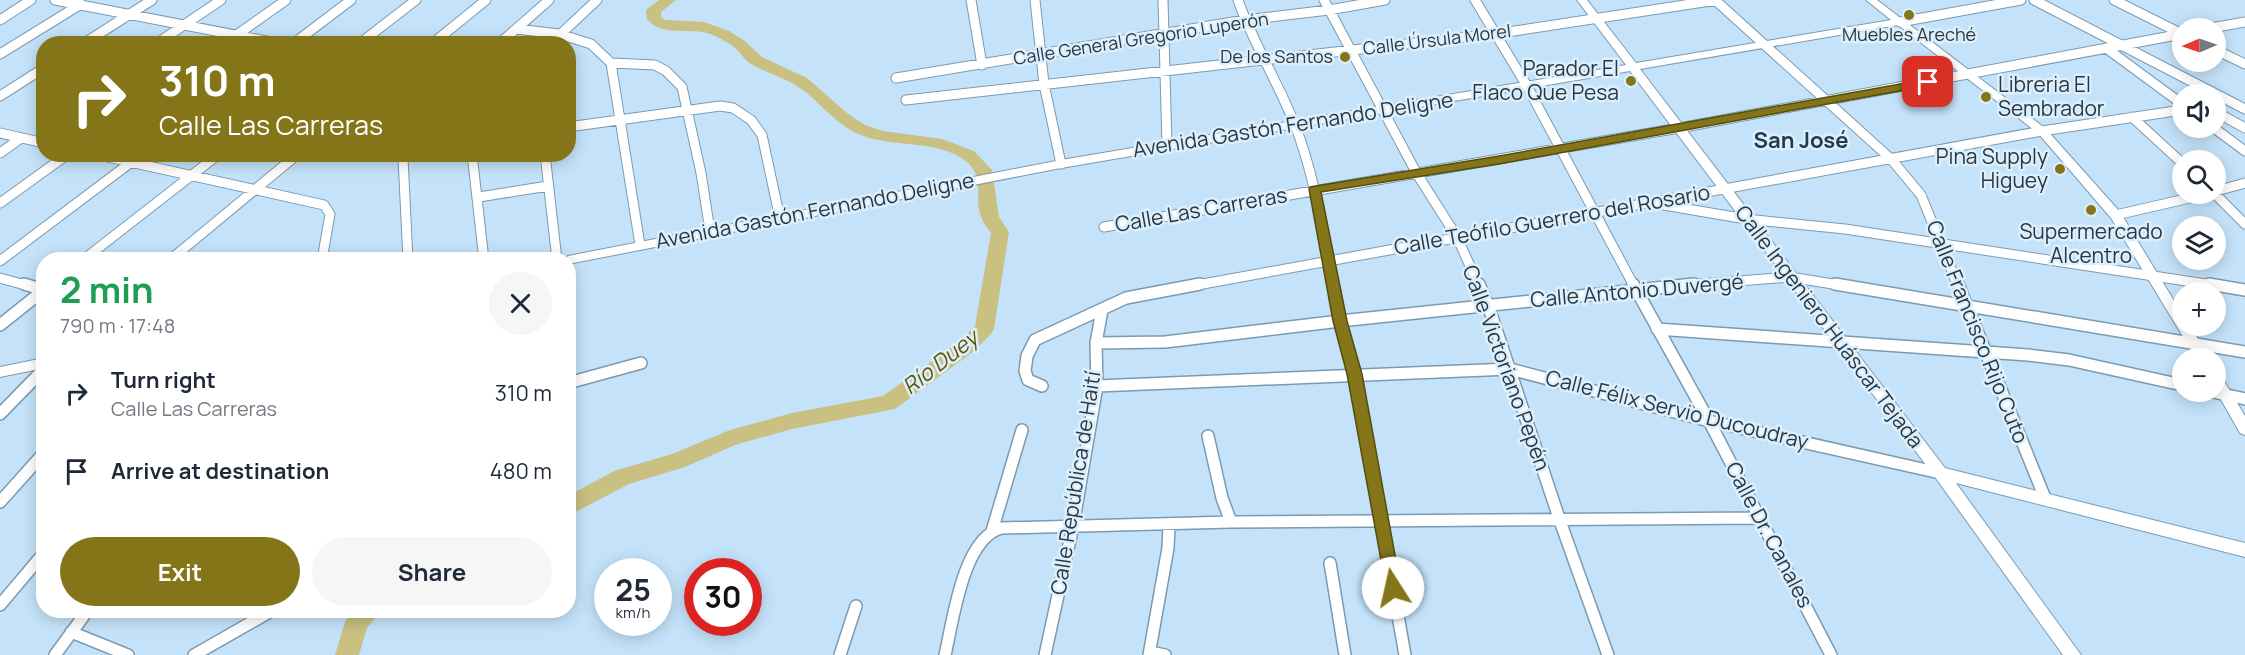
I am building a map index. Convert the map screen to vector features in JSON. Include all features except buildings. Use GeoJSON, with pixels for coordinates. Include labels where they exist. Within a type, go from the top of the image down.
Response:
{"type":"FeatureCollection","features":[{"type":"Feature","properties":{"kind":"main road","name":"Calle Ingeniero Huáscar Tejada"},"geometry":{"type":"LineString","coordinates":[[1582,0],[1940,473],[2073,655]]}},
{"type":"Feature","properties":{"kind":"main road"},"geometry":{"type":"LineString","coordinates":[[1871,0],[2042,131],[2115,215],[2172,308]]}},
{"type":"Feature","properties":{"kind":"main road","name":"Avenida Gastón Fernando Deligne"},"geometry":{"type":"LineString","coordinates":[[576,258],[903,193],[1167,145],[1295,126],[1900,22]]}},
{"type":"Feature","properties":{"kind":"main road"},"geometry":{"type":"LineString","coordinates":[[2190,336],[2197,348]]}},
{"type":"Feature","properties":{"kind":"main road"},"geometry":{"type":"LineString","coordinates":[[0,372],[36,365]]}},
{"type":"Feature","properties":{"kind":"main road"},"geometry":{"type":"LineString","coordinates":[[2225,402],[2245,429]]}},
{"type":"Feature","properties":{"kind":"main road","name":"Calle Félix Servio Ducoudray"},"geometry":{"type":"LineString","coordinates":[[1940,473],[2245,550]]}},
{"type":"Feature","properties":{"kind":"street"},"geometry":{"type":"LineString","coordinates":[[0,20],[31,0]]}},
{"type":"Feature","properties":{"kind":"street"},"geometry":{"type":"LineString","coordinates":[[55,0],[235,36],[286,0]]}},
{"type":"Feature","properties":{"kind":"street"},"geometry":{"type":"LineString","coordinates":[[0,54],[87,0]]}},
{"type":"Feature","properties":{"kind":"street"},"geometry":{"type":"LineString","coordinates":[[96,36],[152,0]]}},
{"type":"Feature","properties":{"kind":"street"},"geometry":{"type":"LineString","coordinates":[[167,36],[221,0]]}},
{"type":"Feature","properties":{"kind":"street"},"geometry":{"type":"LineString","coordinates":[[304,36],[351,0]]}},
{"type":"Feature","properties":{"kind":"street"},"geometry":{"type":"LineString","coordinates":[[369,36],[416,0]]}},
{"type":"Feature","properties":{"kind":"street"},"geometry":{"type":"LineString","coordinates":[[442,36],[486,0]]}},
{"type":"Feature","properties":{"kind":"street"},"geometry":{"type":"LineString","coordinates":[[509,36],[549,0]]}},
{"type":"Feature","properties":{"kind":"street"},"geometry":{"type":"LineString","coordinates":[[559,34],[597,0]]}},
{"type":"Feature","properties":{"kind":"street"},"geometry":{"type":"LineString","coordinates":[[971,0],[982,65]]}},
{"type":"Feature","properties":{"kind":"street"},"geometry":{"type":"LineString","coordinates":[[1035,0],[1044,84],[1061,164]]}},
{"type":"Feature","properties":{"kind":"street"},"geometry":{"type":"LineString","coordinates":[[1163,0],[1167,145]]}},
{"type":"Feature","properties":{"kind":"street"},"geometry":{"type":"LineString","coordinates":[[1238,0],[1245,20],[1266,59],[1295,126],[1315,189],[1340,321],[1354,374],[1405,655]]}},
{"type":"Feature","properties":{"kind":"street","name":"Calle General Gregorio Luperón"},"geometry":{"type":"LineString","coordinates":[[896,78],[1326,5],[1382,0]]}},
{"type":"Feature","properties":{"kind":"street","name":"Calle Dr. Canales"},"geometry":{"type":"LineString","coordinates":[[1475,0],[1527,86],[1760,518],[1831,655]]}},
{"type":"Feature","properties":{"kind":"street","name":"Calle Úrsula Morel"},"geometry":{"type":"LineString","coordinates":[[906,100],[1496,34],[1716,0]]}},
{"type":"Feature","properties":{"kind":"street","name":"Calle Francisco Rijo Cuto"},"geometry":{"type":"LineString","coordinates":[[1716,0],[1891,159],[1921,195],[1987,351],[2045,498]]}},
{"type":"Feature","properties":{"kind":"street"},"geometry":{"type":"LineString","coordinates":[[1965,0],[1978,9]]}},
{"type":"Feature","properties":{"kind":"street","name":"Avenida Gastón Fernando Deligne"},"geometry":{"type":"LineString","coordinates":[[1900,22],[2020,0]]}},
{"type":"Feature","properties":{"kind":"street"},"geometry":{"type":"LineString","coordinates":[[2034,0],[2245,109]]}},
{"type":"Feature","properties":{"kind":"street"},"geometry":{"type":"LineString","coordinates":[[2114,0],[2172,29]]}},
{"type":"Feature","properties":{"kind":"street","name":"Calle Victoriano Pepén"},"geometry":{"type":"LineString","coordinates":[[1326,5],[1417,174],[1457,237],[1488,305],[1560,521],[1608,655]]}},
{"type":"Feature","properties":{"kind":"street"},"geometry":{"type":"LineString","coordinates":[[2226,25],[2245,22]]}},
{"type":"Feature","properties":{"kind":"street"},"geometry":{"type":"LineString","coordinates":[[516,30],[565,36]]}},
{"type":"Feature","properties":{"kind":"street","name":"Calle Las Carreras"},"geometry":{"type":"LineString","coordinates":[[1104,227],[1679,128],[2172,36]]}},
{"type":"Feature","properties":{"kind":"street"},"geometry":{"type":"LineString","coordinates":[[576,40],[595,46],[610,63],[640,245]]}},
{"type":"Feature","properties":{"kind":"street"},"geometry":{"type":"LineString","coordinates":[[2106,48],[2172,97]]}},
{"type":"Feature","properties":{"kind":"street"},"geometry":{"type":"LineString","coordinates":[[2226,55],[2245,64]]}},
{"type":"Feature","properties":{"kind":"street"},"geometry":{"type":"LineString","coordinates":[[610,63],[650,64],[666,71],[682,87],[710,231]]}},
{"type":"Feature","properties":{"kind":"street"},"geometry":{"type":"LineString","coordinates":[[0,96],[36,73]]}},
{"type":"Feature","properties":{"kind":"street"},"geometry":{"type":"LineString","coordinates":[[2226,103],[2245,100]]}},
{"type":"Feature","properties":{"kind":"street"},"geometry":{"type":"LineString","coordinates":[[576,127],[729,106],[739,111],[758,128],[765,146],[780,219]]}},
{"type":"Feature","properties":{"kind":"street","name":"Calle Teófilo Guerrero del Rosario"},"geometry":{"type":"LineString","coordinates":[[1042,386],[1028,381],[1025,371],[1027,356],[1035,340],[1126,298],[1328,259],[1724,190],[2042,131],[2172,111]]}},
{"type":"Feature","properties":{"kind":"street"},"geometry":{"type":"LineString","coordinates":[[2133,117],[2172,154]]}},
{"type":"Feature","properties":{"kind":"street"},"geometry":{"type":"LineString","coordinates":[[2226,118],[2245,128]]}},
{"type":"Feature","properties":{"kind":"street"},"geometry":{"type":"LineString","coordinates":[[0,133],[36,141]]}},
{"type":"Feature","properties":{"kind":"street"},"geometry":{"type":"LineString","coordinates":[[2226,137],[2245,151]]}},
{"type":"Feature","properties":{"kind":"street"},"geometry":{"type":"LineString","coordinates":[[0,153],[21,138]]}},
{"type":"Feature","properties":{"kind":"street"},"geometry":{"type":"LineString","coordinates":[[0,203],[57,162]]}},
{"type":"Feature","properties":{"kind":"street"},"geometry":{"type":"LineString","coordinates":[[0,261],[131,162],[324,205],[330,214],[323,252]]}},
{"type":"Feature","properties":{"kind":"street"},"geometry":{"type":"LineString","coordinates":[[93,252],[209,162]]}},
{"type":"Feature","properties":{"kind":"street"},"geometry":{"type":"LineString","coordinates":[[181,252],[288,162]]}},
{"type":"Feature","properties":{"kind":"street"},"geometry":{"type":"LineString","coordinates":[[405,162],[408,252]]}},
{"type":"Feature","properties":{"kind":"street"},"geometry":{"type":"LineString","coordinates":[[473,162],[483,252]]}},
{"type":"Feature","properties":{"kind":"street"},"geometry":{"type":"LineString","coordinates":[[546,162],[556,252]]}},
{"type":"Feature","properties":{"kind":"street"},"geometry":{"type":"LineString","coordinates":[[2226,189],[2245,183]]}},
{"type":"Feature","properties":{"kind":"street"},"geometry":{"type":"LineString","coordinates":[[479,197],[548,186]]}},
{"type":"Feature","properties":{"kind":"street"},"geometry":{"type":"LineString","coordinates":[[2115,215],[2172,202]]}},
{"type":"Feature","properties":{"kind":"street"},"geometry":{"type":"LineString","coordinates":[[1649,203],[1746,219],[1845,229],[2245,290]]}},
{"type":"Feature","properties":{"kind":"street"},"geometry":{"type":"LineString","coordinates":[[2226,204],[2245,224]]}},
{"type":"Feature","properties":{"kind":"street","name":"Calle Antonio Duvergé"},"geometry":{"type":"LineString","coordinates":[[1096,342],[1165,342],[1637,289],[1790,277],[2245,352]]}},
{"type":"Feature","properties":{"kind":"street"},"geometry":{"type":"LineString","coordinates":[[0,278],[36,288]]}},
{"type":"Feature","properties":{"kind":"street"},"geometry":{"type":"LineString","coordinates":[[0,325],[36,296]]}},
{"type":"Feature","properties":{"kind":"street","name":"Calle República de Haití"},"geometry":{"type":"LineString","coordinates":[[1045,655],[1074,526],[1097,386],[1096,342],[1102,310]]}},
{"type":"Feature","properties":{"kind":"street"},"geometry":{"type":"LineString","coordinates":[[1657,329],[1987,351],[2069,360],[2172,383]]}},
{"type":"Feature","properties":{"kind":"street"},"geometry":{"type":"LineString","coordinates":[[576,380],[640,363]]}},
{"type":"Feature","properties":{"kind":"street","name":"Calle Félix Servio Ducoudray"},"geometry":{"type":"LineString","coordinates":[[1097,386],[1510,369],[1708,421],[1940,473]]}},
{"type":"Feature","properties":{"kind":"street"},"geometry":{"type":"LineString","coordinates":[[0,414],[36,377]]}},
{"type":"Feature","properties":{"kind":"street"},"geometry":{"type":"LineString","coordinates":[[2226,395],[2245,399]]}},
{"type":"Feature","properties":{"kind":"street"},"geometry":{"type":"LineString","coordinates":[[945,655],[965,578],[974,552],[988,534],[1022,430]]}},
{"type":"Feature","properties":{"kind":"street"},"geometry":{"type":"LineString","coordinates":[[1208,435],[1222,498],[1232,522]]}},
{"type":"Feature","properties":{"kind":"street"},"geometry":{"type":"LineString","coordinates":[[0,502],[36,462]]}},
{"type":"Feature","properties":{"kind":"street"},"geometry":{"type":"LineString","coordinates":[[988,534],[1005,528],[1232,522],[1760,518]]}},
{"type":"Feature","properties":{"kind":"street"},"geometry":{"type":"LineString","coordinates":[[1165,655],[1149,653],[1168,548],[1169,525]]}},
{"type":"Feature","properties":{"kind":"street"},"geometry":{"type":"LineString","coordinates":[[0,605],[36,562]]}},
{"type":"Feature","properties":{"kind":"street"},"geometry":{"type":"LineString","coordinates":[[1330,563],[1345,655]]}},
{"type":"Feature","properties":{"kind":"street"},"geometry":{"type":"LineString","coordinates":[[840,655],[855,606]]}},
{"type":"Feature","properties":{"kind":"street"},"geometry":{"type":"LineString","coordinates":[[55,655],[82,618]]}},
{"type":"Feature","properties":{"kind":"street"},"geometry":{"type":"LineString","coordinates":[[194,655],[259,618]]}},
{"type":"Feature","properties":{"kind":"street"},"geometry":{"type":"LineString","coordinates":[[71,632],[128,655]]}},
{"type":"Feature","properties":{"kind":"waterway","name":"Río Duey"},"geometry":{"type":"LineString","coordinates":[[576,503],[622,477],[677,461],[730,438],[792,421],[888,403],[967,346],[984,329],[1000,232],[988,211],[987,183],[979,164],[968,155],[942,144],[883,136],[859,129],[801,81],[757,61],[740,44],[723,34],[704,26],[674,26],[654,19],[653,10],[669,0]]}},
{"type":"Feature","properties":{"kind":"waterway","name":"Río Duey"},"geometry":{"type":"LineString","coordinates":[[347,655],[357,622],[361,618]]}},
{"type":"Feature","properties":{"kind":"place","name":"Muebles Areché"},"geometry":{"type":"Point","coordinates":[1909,15]}},
{"type":"Feature","properties":{"kind":"place","name":"De los Santos"},"geometry":{"type":"Point","coordinates":[1345,57]}},
{"type":"Feature","properties":{"kind":"place","name":"Parador El Flaco Que Pesa"},"geometry":{"type":"Point","coordinates":[1631,81]}},
{"type":"Feature","properties":{"kind":"place","name":"Libreria El Sembrador"},"geometry":{"type":"Point","coordinates":[1986,97]}},
{"type":"Feature","properties":{"kind":"place","name":"Pina Supply Higuey"},"geometry":{"type":"Point","coordinates":[2060,169]}},
{"type":"Feature","properties":{"kind":"place","name":"Supermercado Alcentro"},"geometry":{"type":"Point","coordinates":[2091,210]}},
{"type":"Feature","properties":{"kind":"district","name":"San José"},"geometry":{"type":"Point","coordinates":[1801,140]}},
{"type":"Feature","properties":{"kind":"route"},"geometry":{"type":"LineString","coordinates":[[1393,588],[1354,374],[1340,321],[1315,189],[1499,160],[1928,82]]}}]}
